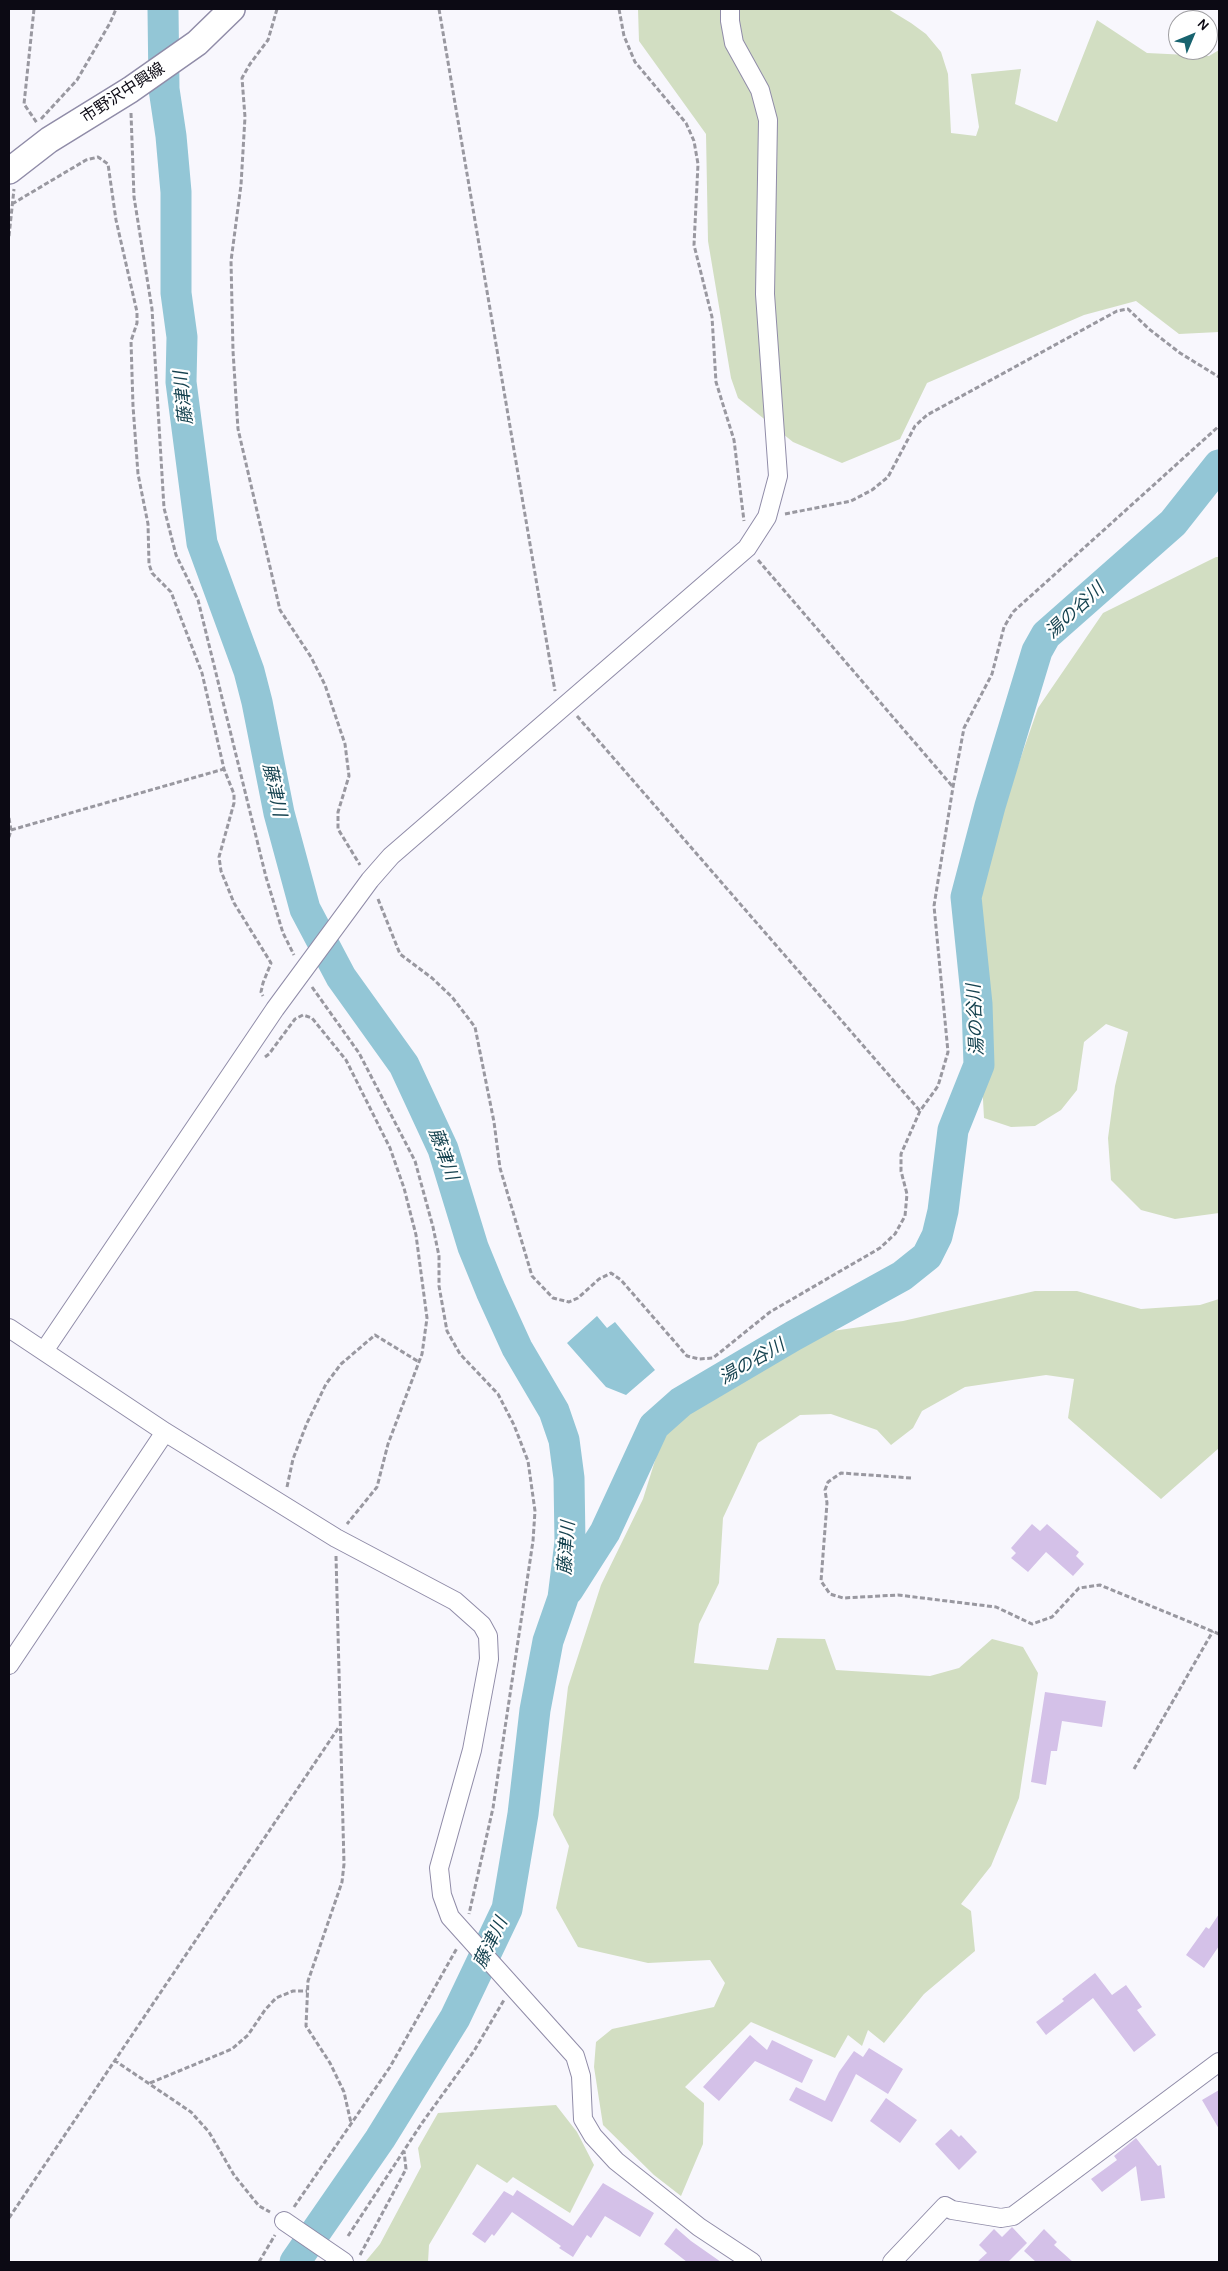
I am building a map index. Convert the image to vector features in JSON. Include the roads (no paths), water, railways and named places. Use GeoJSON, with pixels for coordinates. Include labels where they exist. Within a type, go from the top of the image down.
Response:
{"type":"FeatureCollection","features":[{"type":"Feature","properties":{"kind":"main road","name":"市野沢中興線"},"geometry":{"type":"LineString","coordinates":[[13,167],[43,132],[130,90],[197,43],[232,9]]}},
{"type":"Feature","properties":{"kind":"street"},"geometry":{"type":"LineString","coordinates":[[44,1351],[275,1009],[370,880],[391,856],[747,548],[767,517],[778,476],[765,294],[768,120],[760,90],[734,43],[730,9]]}},
{"type":"Feature","properties":{"kind":"street"},"geometry":{"type":"LineString","coordinates":[[9,1328],[165,1432],[336,1538],[455,1601],[482,1625],[488,1636],[489,1659],[472,1750],[439,1868],[442,1895],[447,1910],[464,1935],[511,1984],[575,2056],[581,2076],[583,2119],[593,2136],[616,2161],[699,2227],[752,2262]]}},
{"type":"Feature","properties":{"kind":"street"},"geometry":{"type":"LineString","coordinates":[[9,1665],[165,1432]]}},
{"type":"Feature","properties":{"kind":"street"},"geometry":{"type":"LineString","coordinates":[[892,2262],[945,2206],[952,2210],[1001,2218],[1013,2216],[1219,2064]]}},
{"type":"Feature","properties":{"kind":"street"},"geometry":{"type":"LineString","coordinates":[[284,2221],[351,2259]]}},
{"type":"Feature","properties":{"kind":"water"},"geometry":{"type":"Polygon","coordinates":[[[597,1316],[607,1328],[615,1322],[655,1370],[626,1395],[606,1387],[567,1343],[597,1316]]]}},
{"type":"Feature","properties":{"kind":"waterway","name":"藤津川"},"geometry":{"type":"LineString","coordinates":[[163,9],[164,89],[171,136],[176,192],[176,293],[182,337],[181,382],[202,543],[249,671],[279,813],[305,909],[341,977],[404,1065],[443,1149],[473,1247],[491,1291],[517,1348],[554,1411],[564,1440],[569,1478],[570,1542],[563,1598],[548,1641],[535,1710],[523,1814],[507,1909],[455,2018],[380,2139],[295,2262]]}},
{"type":"Feature","properties":{"kind":"waterway","name":"湯の谷川"},"geometry":{"type":"LineString","coordinates":[[568,1590],[605,1532],[654,1426],[681,1402],[793,1336],[902,1276],[927,1256],[937,1236],[943,1211],[953,1130],[979,1065],[977,1004],[966,897],[990,806],[1037,651],[1046,635],[1173,523],[1219,465]]}}]}
